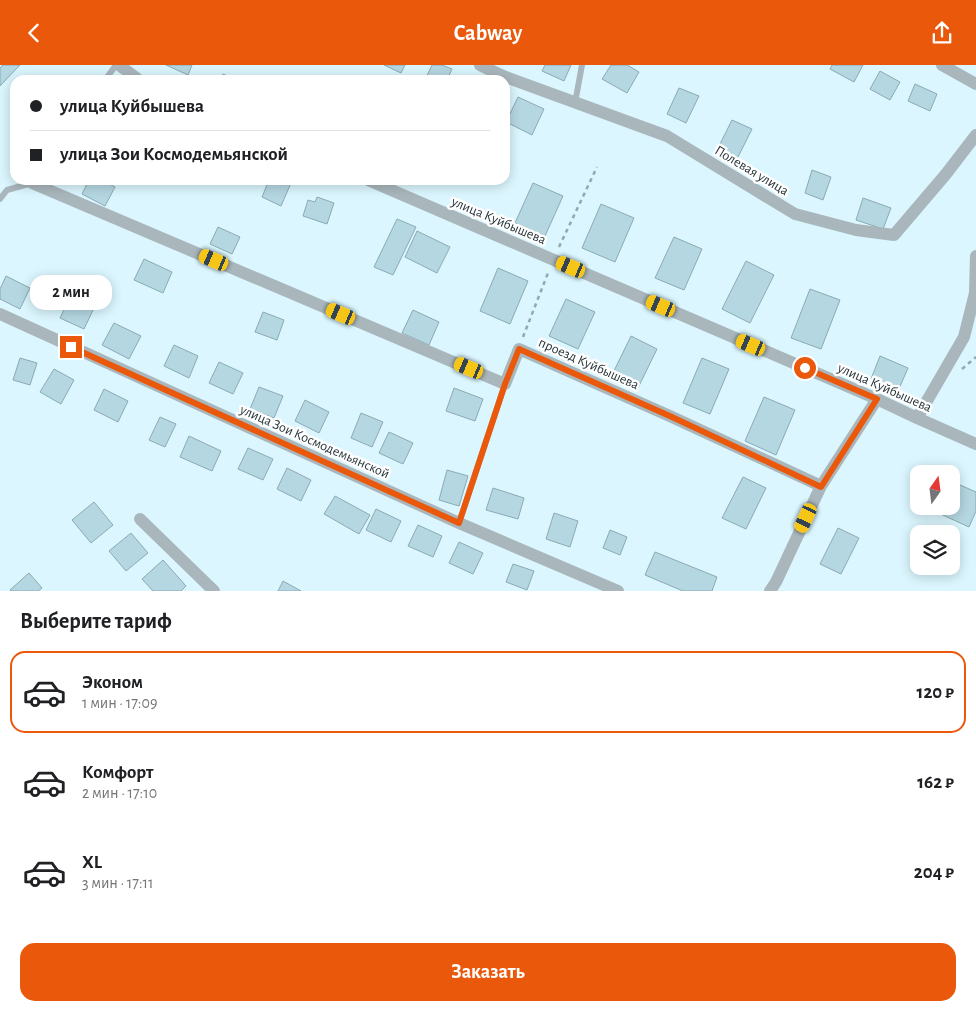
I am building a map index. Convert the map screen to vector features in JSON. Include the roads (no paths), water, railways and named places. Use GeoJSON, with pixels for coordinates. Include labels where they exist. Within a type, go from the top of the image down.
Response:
{"type":"FeatureCollection","features":[{"type":"Feature","properties":{"kind":"street"},"geometry":{"type":"LineString","coordinates":[[118,65],[132,75]]}},
{"type":"Feature","properties":{"kind":"street","name":"Полевая улица"},"geometry":{"type":"LineString","coordinates":[[480,65],[501,75]]}},
{"type":"Feature","properties":{"kind":"street"},"geometry":{"type":"LineString","coordinates":[[942,65],[976,83]]}},
{"type":"Feature","properties":{"kind":"street","name":"Полевая улица"},"geometry":{"type":"LineString","coordinates":[[510,79],[667,136],[795,214],[856,230],[894,235],[946,174],[976,135]]}},
{"type":"Feature","properties":{"kind":"street"},"geometry":{"type":"LineString","coordinates":[[42,185],[505,384]]}},
{"type":"Feature","properties":{"kind":"street","name":"улица Куйбышева"},"geometry":{"type":"LineString","coordinates":[[380,185],[877,399],[976,444]]}},
{"type":"Feature","properties":{"kind":"street"},"geometry":{"type":"LineString","coordinates":[[917,418],[964,337],[975,293],[976,256]]}},
{"type":"Feature","properties":{"kind":"street","name":"улица Зои Космодемьянской"},"geometry":{"type":"LineString","coordinates":[[0,314],[459,523],[618,591]]}},
{"type":"Feature","properties":{"kind":"street","name":"проезд Куйбышева"},"geometry":{"type":"LineString","coordinates":[[505,384],[519,349],[672,417],[821,487]]}},
{"type":"Feature","properties":{"kind":"street"},"geometry":{"type":"LineString","coordinates":[[770,591],[821,487],[877,399]]}},
{"type":"Feature","properties":{"kind":"street"},"geometry":{"type":"LineString","coordinates":[[140,519],[214,591]]}},
{"type":"Feature","properties":{"kind":"lane"},"geometry":{"type":"LineString","coordinates":[[109,75],[118,65]]}},
{"type":"Feature","properties":{"kind":"lane"},"geometry":{"type":"LineString","coordinates":[[575,103],[582,65]]}},
{"type":"Feature","properties":{"kind":"lane"},"geometry":{"type":"LineString","coordinates":[[0,199],[7,190],[21,185]]}},
{"type":"Feature","properties":{"kind":"lane"},"geometry":{"type":"LineString","coordinates":[[459,523],[505,384]]}}]}
